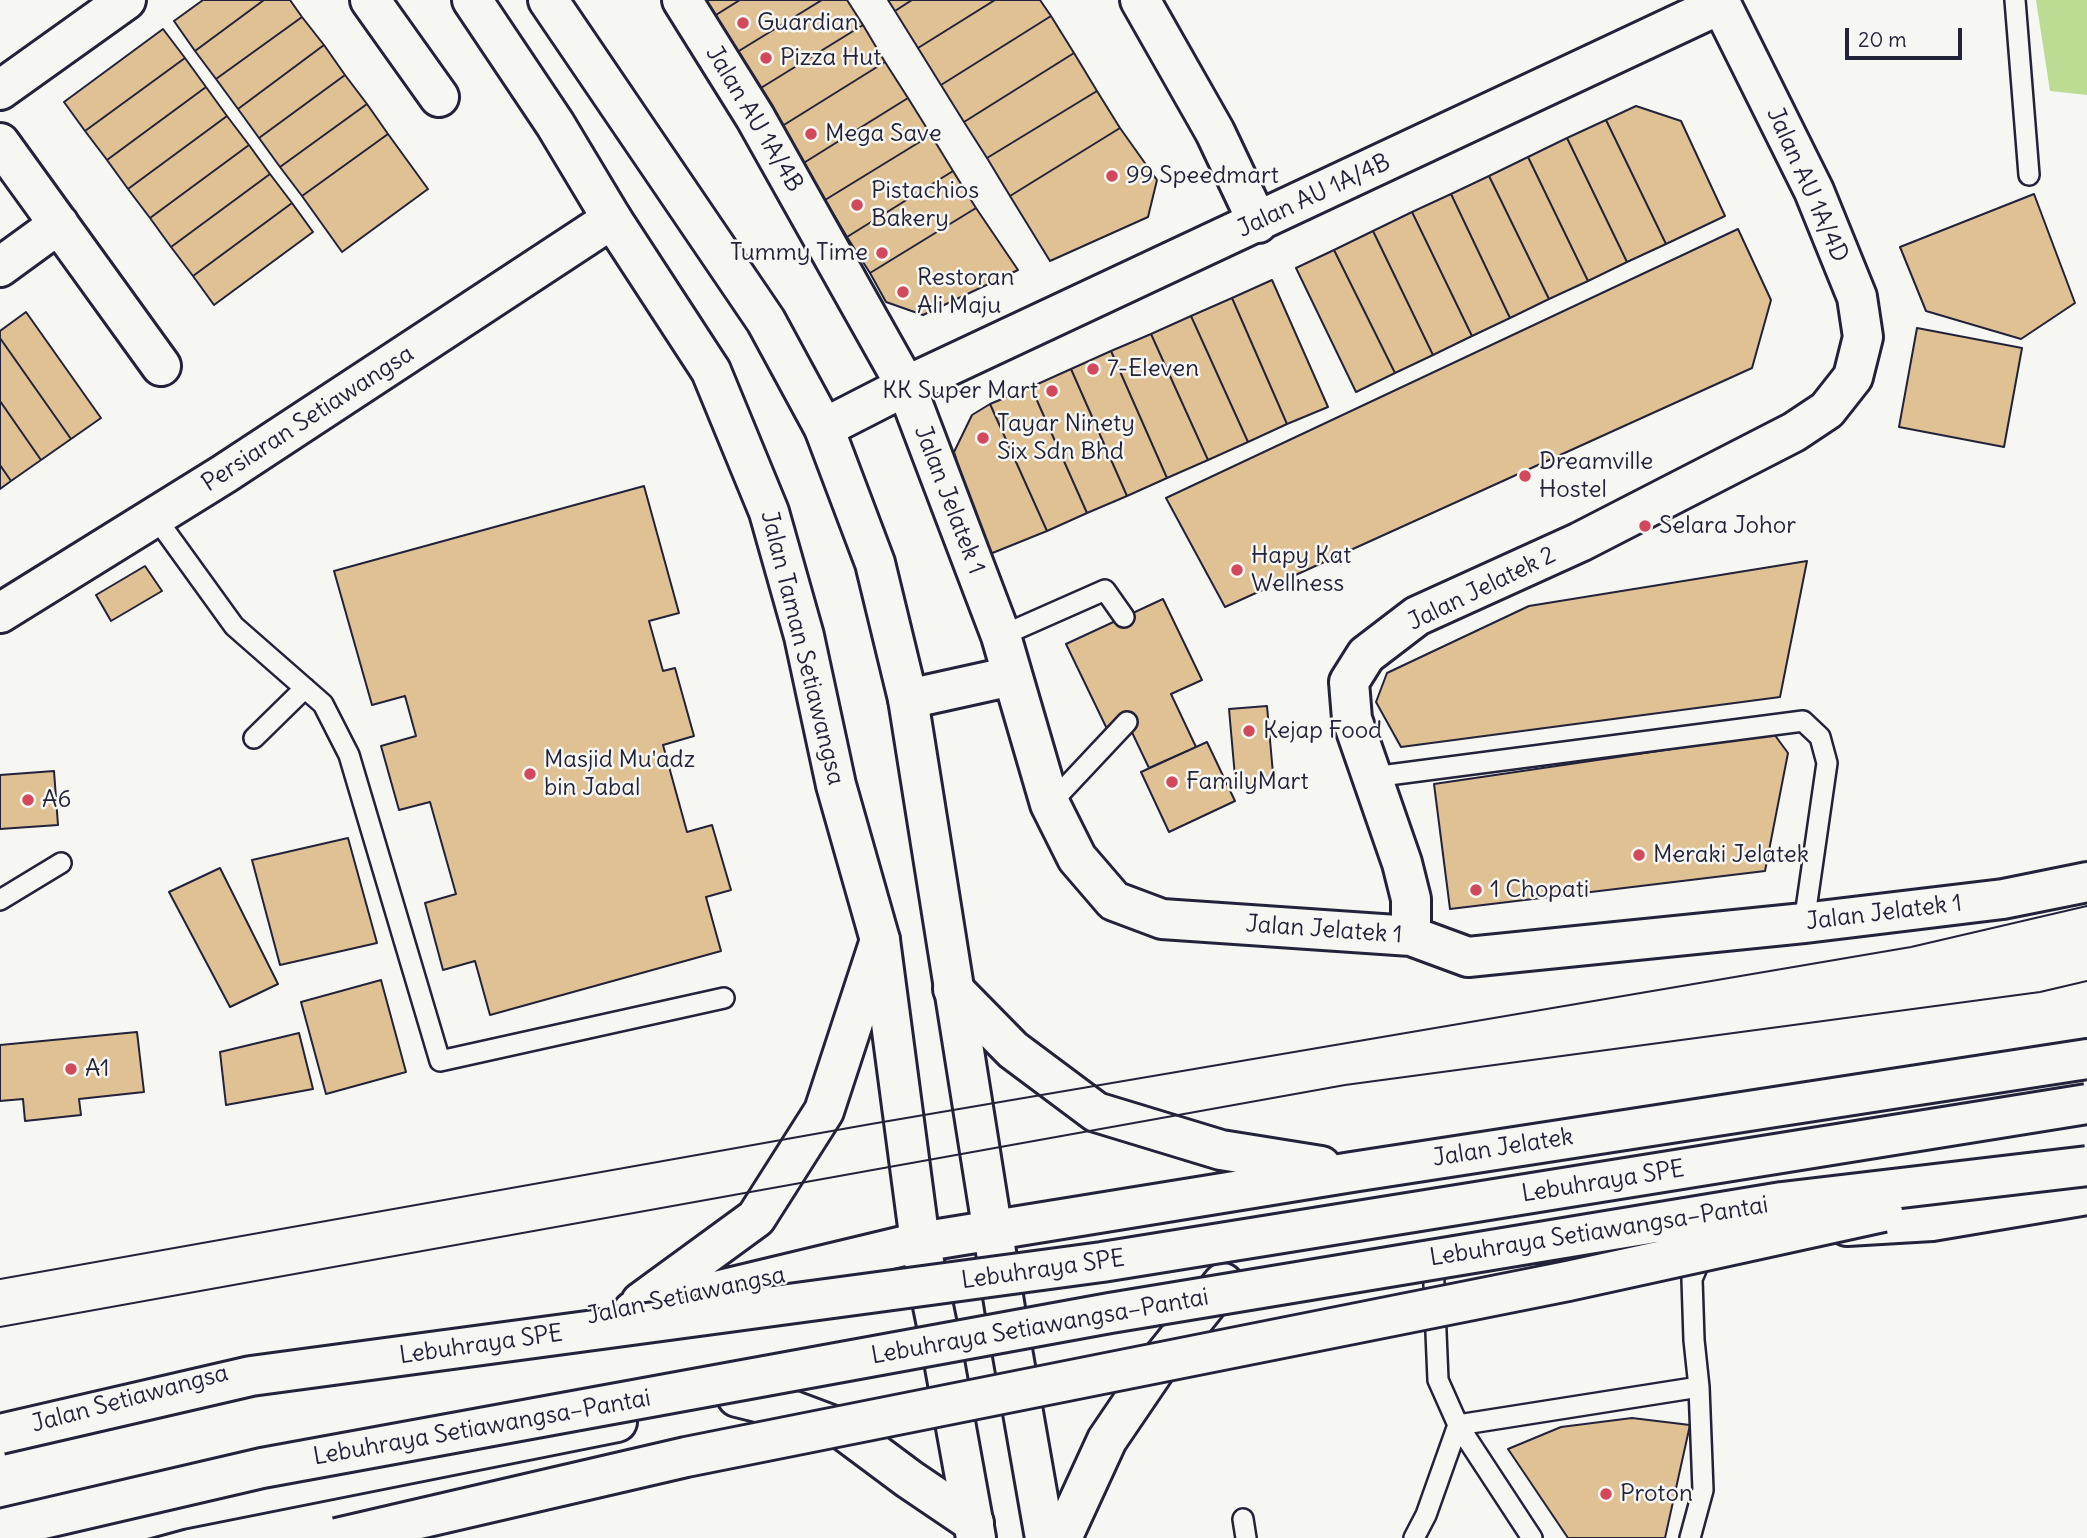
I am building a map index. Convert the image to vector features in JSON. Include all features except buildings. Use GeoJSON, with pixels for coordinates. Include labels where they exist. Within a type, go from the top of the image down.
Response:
{"type":"FeatureCollection","features":[{"type":"Feature","properties":{"kind":"main road"},"geometry":{"type":"LineString","coordinates":[[0,90],[126,0]]}},
{"type":"Feature","properties":{"kind":"main road"},"geometry":{"type":"LineString","coordinates":[[370,0],[439,97]]}},
{"type":"Feature","properties":{"kind":"main road","name":"Jalan Taman Setiawangsa"},"geometry":{"type":"LineString","coordinates":[[472,0],[555,124],[612,219],[710,371],[769,512],[804,636],[836,785],[880,940],[920,1242],[975,1531]]}},
{"type":"Feature","properties":{"kind":"main road"},"geometry":{"type":"LineString","coordinates":[[548,0],[766,321],[824,428],[875,563],[908,699],[992,1231],[1045,1538]]}},
{"type":"Feature","properties":{"kind":"main road","name":"Jalan AU 1A/4B"},"geometry":{"type":"LineString","coordinates":[[682,0],[755,117],[906,386]]}},
{"type":"Feature","properties":{"kind":"main road"},"geometry":{"type":"LineString","coordinates":[[1140,0],[1214,132],[1258,223]]}},
{"type":"Feature","properties":{"kind":"main road","name":"Jalan AU 1A/4B"},"geometry":{"type":"LineString","coordinates":[[824,428],[906,386],[1258,223],[1720,2]]}},
{"type":"Feature","properties":{"kind":"main road","name":"Jalan AU 1A/4D"},"geometry":{"type":"LineString","coordinates":[[1720,2],[1814,191],[1857,297],[1863,337],[1853,377]]}},
{"type":"Feature","properties":{"kind":"main road"},"geometry":{"type":"LineString","coordinates":[[0,143],[161,366]]}},
{"type":"Feature","properties":{"kind":"main road","name":"Persiaran Setiawangsa"},"geometry":{"type":"LineString","coordinates":[[0,612],[156,518],[612,219]]}},
{"type":"Feature","properties":{"kind":"main road"},"geometry":{"type":"LineString","coordinates":[[0,267],[59,224]]}},
{"type":"Feature","properties":{"kind":"main road","name":"Jalan Jelatek 2"},"geometry":{"type":"LineString","coordinates":[[1411,936],[1410,898],[1402,863],[1352,719],[1349,682],[1366,655],[1417,616],[1580,542],[1794,432],[1827,410],[1853,377]]}},
{"type":"Feature","properties":{"kind":"main road","name":"Jalan Jelatek 1"},"geometry":{"type":"LineString","coordinates":[[906,386],[1001,636],[1050,804],[1077,858],[1114,901],[1162,919],[1411,936],[1468,957],[1804,923],[2003,899],[2087,881]]}},
{"type":"Feature","properties":{"kind":"main road"},"geometry":{"type":"LineString","coordinates":[[908,699],[1012,676]]}},
{"type":"Feature","properties":{"kind":"main road"},"geometry":{"type":"LineString","coordinates":[[628,1312],[756,1218],[824,1111],[880,940]]}},
{"type":"Feature","properties":{"kind":"main road"},"geometry":{"type":"LineString","coordinates":[[953,989],[1013,1050],[1096,1112],[1221,1150],[1352,1171]]}},
{"type":"Feature","properties":{"kind":"main road","name":"Jalan Jelatek"},"geometry":{"type":"LineString","coordinates":[[920,1242],[1352,1171],[2087,1059]]}},
{"type":"Feature","properties":{"kind":"main road","name":"Lebuhraya SPE"},"geometry":{"type":"LineString","coordinates":[[0,1434],[251,1376],[1102,1262],[2087,1104]]}},
{"type":"Feature","properties":{"kind":"main road"},"geometry":{"type":"LineString","coordinates":[[337,1538],[686,1457],[1567,1281],[2087,1167]]}},
{"type":"Feature","properties":{"kind":"main road","name":"Lebuhraya Setiawangsa–Pantai"},"geometry":{"type":"LineString","coordinates":[[0,1528],[262,1468],[1110,1313],[1782,1202],[2087,1167]]}},
{"type":"Feature","properties":{"kind":"main road"},"geometry":{"type":"LineString","coordinates":[[75,1538],[181,1509],[737,1397],[942,1350],[1007,1321],[1223,1283],[1710,1235],[1932,1220],[2087,1195]]}},
{"type":"Feature","properties":{"kind":"main road","name":"Jalan Setiawangsa"},"geometry":{"type":"LineString","coordinates":[[0,1434],[274,1360],[423,1345],[628,1312],[920,1242]]}},
{"type":"Feature","properties":{"kind":"main road"},"geometry":{"type":"LineString","coordinates":[[1062,1538],[1107,1440],[1163,1359],[1223,1283]]}},
{"type":"Feature","properties":{"kind":"main road"},"geometry":{"type":"LineString","coordinates":[[0,1407],[251,1376]]}},
{"type":"Feature","properties":{"kind":"main road"},"geometry":{"type":"LineString","coordinates":[[737,1397],[794,1411],[842,1429],[975,1531]]}},
{"type":"Feature","properties":{"kind":"lane"},"geometry":{"type":"LineString","coordinates":[[2015,0],[2029,175]]}},
{"type":"Feature","properties":{"kind":"lane"},"geometry":{"type":"LineString","coordinates":[[156,518],[234,626],[323,704],[349,755],[440,1061],[724,998]]}},
{"type":"Feature","properties":{"kind":"lane"},"geometry":{"type":"LineString","coordinates":[[1001,636],[1105,590],[1124,617]]}},
{"type":"Feature","properties":{"kind":"lane"},"geometry":{"type":"LineString","coordinates":[[254,738],[305,688]]}},
{"type":"Feature","properties":{"kind":"lane"},"geometry":{"type":"LineString","coordinates":[[1373,777],[1803,721],[1821,737],[1827,763],[1804,923]]}},
{"type":"Feature","properties":{"kind":"lane"},"geometry":{"type":"LineString","coordinates":[[1050,804],[1127,722]]}},
{"type":"Feature","properties":{"kind":"lane"},"geometry":{"type":"LineString","coordinates":[[0,900],[61,863]]}},
{"type":"Feature","properties":{"kind":"lane"},"geometry":{"type":"LineString","coordinates":[[1690,1538],[1703,1490],[1699,1387],[1693,1340],[1692,1279],[1710,1235]]}},
{"type":"Feature","properties":{"kind":"lane"},"geometry":{"type":"LineString","coordinates":[[1433,1261],[1438,1380],[1458,1425],[1532,1538]]}},
{"type":"Feature","properties":{"kind":"lane"},"geometry":{"type":"LineString","coordinates":[[1458,1425],[1699,1387]]}},
{"type":"Feature","properties":{"kind":"lane"},"geometry":{"type":"LineString","coordinates":[[1414,1538],[1426,1515],[1458,1425]]}},
{"type":"Feature","properties":{"kind":"green space"},"geometry":{"type":"Polygon","coordinates":[[[2036,0],[2087,0],[2087,95],[2050,91],[2036,0]]]}},
{"type":"Feature","properties":{"kind":"tram line"},"geometry":{"type":"LineString","coordinates":[[0,1279],[871,1124],[1911,947],[2087,906]]}},
{"type":"Feature","properties":{"kind":"tram line"},"geometry":{"type":"LineString","coordinates":[[0,1327],[1345,1085],[2040,992],[2087,981]]}},
{"type":"Feature","properties":{"kind":"place","name":"Guardian"},"geometry":{"type":"Point","coordinates":[743,23]}},
{"type":"Feature","properties":{"kind":"place","name":"Pizza Hut"},"geometry":{"type":"Point","coordinates":[766,58]}},
{"type":"Feature","properties":{"kind":"place","name":"Mega Save"},"geometry":{"type":"Point","coordinates":[811,134]}},
{"type":"Feature","properties":{"kind":"place","name":"99 Speedmart"},"geometry":{"type":"Point","coordinates":[1112,176]}},
{"type":"Feature","properties":{"kind":"place","name":"Pistachios Bakery"},"geometry":{"type":"Point","coordinates":[857,205]}},
{"type":"Feature","properties":{"kind":"place","name":"Tummy Time"},"geometry":{"type":"Point","coordinates":[882,253]}},
{"type":"Feature","properties":{"kind":"place","name":"Restoran Ali Maju"},"geometry":{"type":"Point","coordinates":[903,292]}},
{"type":"Feature","properties":{"kind":"place","name":"7-Eleven"},"geometry":{"type":"Point","coordinates":[1093,369]}},
{"type":"Feature","properties":{"kind":"place","name":"KK Super Mart"},"geometry":{"type":"Point","coordinates":[1052,391]}},
{"type":"Feature","properties":{"kind":"place","name":"Tayar Ninety Six Sdn Bhd"},"geometry":{"type":"Point","coordinates":[983,438]}},
{"type":"Feature","properties":{"kind":"place","name":"Dreamville Hostel"},"geometry":{"type":"Point","coordinates":[1525,476]}},
{"type":"Feature","properties":{"kind":"place","name":"Selara Johor"},"geometry":{"type":"Point","coordinates":[1645,526]}},
{"type":"Feature","properties":{"kind":"place","name":"Hapy Kat Wellness"},"geometry":{"type":"Point","coordinates":[1237,570]}},
{"type":"Feature","properties":{"kind":"place","name":"Kejap Food"},"geometry":{"type":"Point","coordinates":[1249,731]}},
{"type":"Feature","properties":{"kind":"place","name":"Masjid Mu'adz bin Jabal"},"geometry":{"type":"Point","coordinates":[530,774]}},
{"type":"Feature","properties":{"kind":"place","name":"FamilyMart"},"geometry":{"type":"Point","coordinates":[1172,782]}},
{"type":"Feature","properties":{"kind":"place","name":"A6"},"geometry":{"type":"Point","coordinates":[28,800]}},
{"type":"Feature","properties":{"kind":"place","name":"Meraki Jelatek"},"geometry":{"type":"Point","coordinates":[1639,855]}},
{"type":"Feature","properties":{"kind":"place","name":"1 Chopati"},"geometry":{"type":"Point","coordinates":[1476,890]}},
{"type":"Feature","properties":{"kind":"place","name":"A1"},"geometry":{"type":"Point","coordinates":[71,1069]}},
{"type":"Feature","properties":{"kind":"place","name":"Proton"},"geometry":{"type":"Point","coordinates":[1606,1494]}}]}
